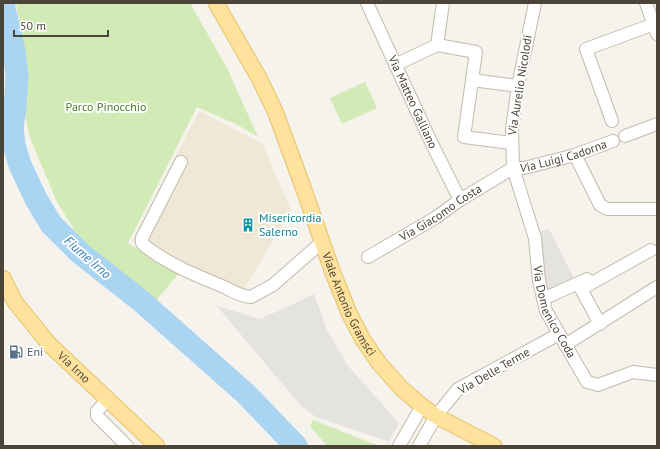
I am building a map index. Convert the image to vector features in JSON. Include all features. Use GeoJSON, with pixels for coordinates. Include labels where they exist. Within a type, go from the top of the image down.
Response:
{"type":"FeatureCollection","features":[{"type":"Feature","properties":{"kind":"main road","name":"Viale Antonio Gramsci"},"geometry":{"type":"LineString","coordinates":[[216,3],[259,78],[274,111],[349,313],[363,340],[379,363],[401,388],[422,406],[436,416],[494,446]]}},
{"type":"Feature","properties":{"kind":"main road","name":"Via Irno"},"geometry":{"type":"LineString","coordinates":[[3,278],[15,302],[44,338],[157,446]]}},
{"type":"Feature","properties":{"kind":"street","name":"Via Matteo Galliano"},"geometry":{"type":"LineString","coordinates":[[367,3],[431,142],[460,200]]}},
{"type":"Feature","properties":{"kind":"street"},"geometry":{"type":"LineString","coordinates":[[437,44],[443,3]]}},
{"type":"Feature","properties":{"kind":"street","name":"Via Aurelio Nicolodi"},"geometry":{"type":"LineString","coordinates":[[513,168],[511,143],[512,129],[518,86],[535,3]]}},
{"type":"Feature","properties":{"kind":"street"},"geometry":{"type":"LineString","coordinates":[[612,121],[586,49],[656,27],[646,3]]}},
{"type":"Feature","properties":{"kind":"street"},"geometry":{"type":"LineString","coordinates":[[395,65],[437,44],[476,52],[464,137],[511,143]]}},
{"type":"Feature","properties":{"kind":"street"},"geometry":{"type":"LineString","coordinates":[[472,80],[518,86]]}},
{"type":"Feature","properties":{"kind":"street"},"geometry":{"type":"LineString","coordinates":[[625,136],[657,124]]}},
{"type":"Feature","properties":{"kind":"street","name":"Via Luigi Cadorna"},"geometry":{"type":"LineString","coordinates":[[513,168],[524,168],[575,154],[613,141]]}},
{"type":"Feature","properties":{"kind":"street"},"geometry":{"type":"LineString","coordinates":[[575,154],[600,205],[607,209],[657,209]]}},
{"type":"Feature","properties":{"kind":"street"},"geometry":{"type":"LineString","coordinates":[[181,162],[142,238],[142,243],[166,260],[192,273],[251,297],[270,287],[322,242]]}},
{"type":"Feature","properties":{"kind":"street","name":"Via Giacomo Costa"},"geometry":{"type":"LineString","coordinates":[[368,257],[435,218],[460,200],[513,168]]}},
{"type":"Feature","properties":{"kind":"street","name":"Via Domenico Coda"},"geometry":{"type":"LineString","coordinates":[[513,168],[535,238],[538,281],[546,311],[587,382],[598,385],[633,372],[657,375]]}},
{"type":"Feature","properties":{"kind":"street"},"geometry":{"type":"LineString","coordinates":[[543,299],[577,285],[646,250],[581,289],[600,324]]}},
{"type":"Feature","properties":{"kind":"street"},"geometry":{"type":"LineString","coordinates":[[565,345],[657,287]]}},
{"type":"Feature","properties":{"kind":"street","name":"Via Delle Terme"},"geometry":{"type":"LineString","coordinates":[[422,442],[436,416],[452,396],[463,386],[558,334]]}},
{"type":"Feature","properties":{"kind":"street"},"geometry":{"type":"LineString","coordinates":[[108,399],[97,411],[97,416],[127,446]]}},
{"type":"Feature","properties":{"kind":"street"},"geometry":{"type":"LineString","coordinates":[[399,446],[422,406]]}},
{"type":"Feature","properties":{"kind":"shaded area"},"geometry":{"type":"Polygon","coordinates":[[[199,111],[262,143],[291,210],[239,298],[187,276],[132,241],[199,111]]]}},
{"type":"Feature","properties":{"kind":"shaded area"},"geometry":{"type":"Polygon","coordinates":[[[549,229],[579,288],[549,305],[537,232],[549,229]]]}},
{"type":"Feature","properties":{"kind":"shaded area"},"geometry":{"type":"Polygon","coordinates":[[[314,294],[327,330],[348,366],[399,423],[389,442],[316,417],[301,406],[216,305],[259,319],[314,294]]]}},
{"type":"Feature","properties":{"kind":"green space","name":"Parco Pinocchio"},"geometry":{"type":"Polygon","coordinates":[[[16,3],[190,3],[227,68],[258,137],[236,124],[197,107],[128,243],[179,273],[155,302],[129,285],[77,234],[57,202],[30,138],[24,111],[23,44],[16,3]]]}},
{"type":"Feature","properties":{"kind":"green space"},"geometry":{"type":"Polygon","coordinates":[[[365,82],[377,108],[342,124],[330,98],[365,82]]]}},
{"type":"Feature","properties":{"kind":"green space"},"geometry":{"type":"Polygon","coordinates":[[[313,420],[379,446],[327,446],[310,426],[313,420]]]}},
{"type":"Feature","properties":{"kind":"waterway","name":"Fiume Irno"},"geometry":{"type":"LineString","coordinates":[[3,3],[14,51],[17,77],[12,127],[14,145],[20,165],[36,199],[51,224],[80,253],[141,301],[246,394],[296,446]]}},
{"type":"Feature","properties":{"kind":"place","name":"Misericordia Salerno"},"geometry":{"type":"Point","coordinates":[248,225]}},
{"type":"Feature","properties":{"kind":"place","name":"Eni"},"geometry":{"type":"Point","coordinates":[16,352]}}]}
